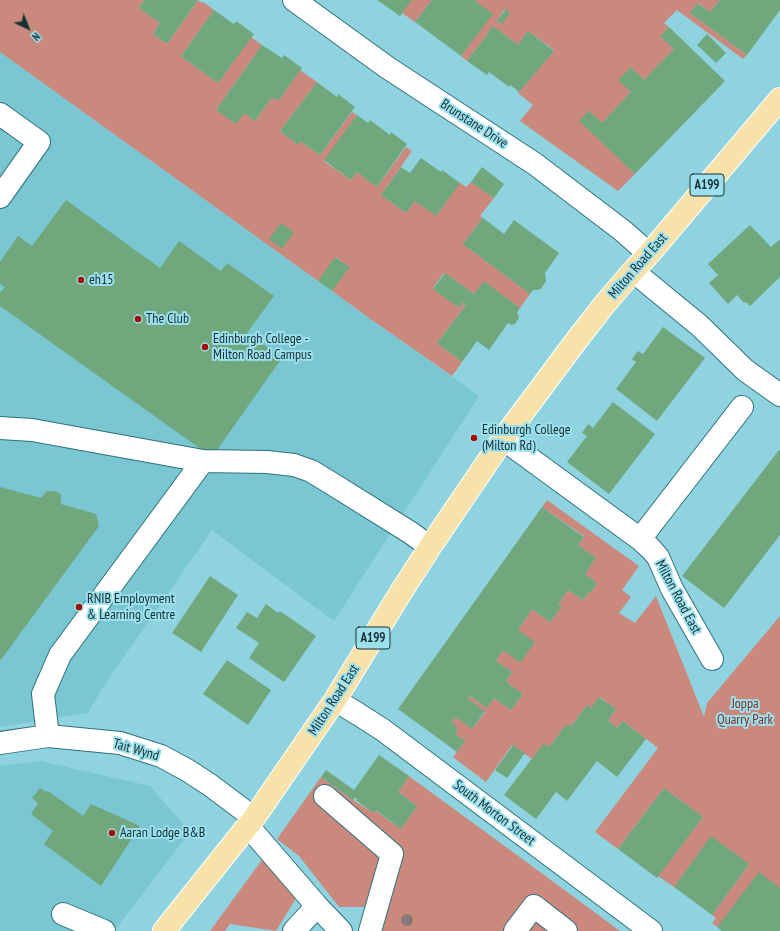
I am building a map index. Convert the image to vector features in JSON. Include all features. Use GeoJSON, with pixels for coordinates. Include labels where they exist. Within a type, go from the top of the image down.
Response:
{"type":"FeatureCollection","features":[{"type":"Feature","properties":{"kind":"main road","name":"Milton Road East"},"geometry":{"type":"LineString","coordinates":[[164,931],[251,822],[335,700],[430,546],[503,439],[604,305],[780,99]]}},
{"type":"Feature","properties":{"kind":"street","name":"Brunstane Drive"},"geometry":{"type":"LineString","coordinates":[[294,0],[388,68],[534,164],[623,231],[649,254]]}},
{"type":"Feature","properties":{"kind":"street"},"geometry":{"type":"LineString","coordinates":[[0,114],[39,142],[0,197]]}},
{"type":"Feature","properties":{"kind":"street"},"geometry":{"type":"LineString","coordinates":[[633,270],[700,326],[745,370],[780,395]]}},
{"type":"Feature","properties":{"kind":"street"},"geometry":{"type":"LineString","coordinates":[[640,539],[742,407]]}},
{"type":"Feature","properties":{"kind":"street"},"geometry":{"type":"LineString","coordinates":[[0,428],[32,430],[203,461],[267,462],[294,466],[311,471],[430,546]]}},
{"type":"Feature","properties":{"kind":"street","name":"Milton Road East"},"geometry":{"type":"LineString","coordinates":[[503,439],[640,539],[650,548],[658,557],[672,589],[712,659]]}},
{"type":"Feature","properties":{"kind":"street"},"geometry":{"type":"LineString","coordinates":[[48,736],[44,694],[60,655],[203,461]]}},
{"type":"Feature","properties":{"kind":"street","name":"South Morton Street"},"geometry":{"type":"LineString","coordinates":[[335,700],[384,730],[651,931]]}},
{"type":"Feature","properties":{"kind":"street","name":"Tait Wynd"},"geometry":{"type":"LineString","coordinates":[[0,743],[48,736],[120,743],[161,756],[187,770],[216,789],[251,822],[317,906],[341,931]]}},
{"type":"Feature","properties":{"kind":"street"},"geometry":{"type":"LineString","coordinates":[[326,796],[392,854],[370,931]]}},
{"type":"Feature","properties":{"kind":"street"},"geometry":{"type":"LineString","coordinates":[[294,931],[317,906]]}},
{"type":"Feature","properties":{"kind":"street"},"geometry":{"type":"LineString","coordinates":[[516,931],[534,906],[566,931]]}},
{"type":"Feature","properties":{"kind":"street"},"geometry":{"type":"LineString","coordinates":[[63,914],[104,931]]}},
{"type":"Feature","properties":{"kind":"shaded area","name":"Edinburgh College - Milton Road Campus"},"geometry":{"type":"Polygon","coordinates":[[[0,52],[479,396],[334,621],[212,530],[105,684],[88,713],[0,727],[0,52]]]}},
{"type":"Feature","properties":{"kind":"shaded area"},"geometry":{"type":"Polygon","coordinates":[[[40,761],[150,786],[190,832],[114,931],[0,931],[0,766],[40,761]]]}},
{"type":"Feature","properties":{"kind":"green space"},"geometry":{"type":"Polygon","coordinates":[[[0,0],[144,0],[139,8],[160,23],[153,34],[167,44],[198,0],[202,3],[203,2],[214,10],[181,56],[218,83],[251,37],[262,45],[216,110],[244,113],[255,121],[272,97],[278,101],[300,70],[317,82],[280,131],[297,144],[300,141],[320,155],[352,112],[357,115],[324,161],[351,180],[357,172],[377,187],[406,147],[412,151],[381,195],[406,213],[415,201],[460,183],[466,187],[471,182],[494,198],[480,216],[483,218],[463,244],[530,294],[520,308],[484,282],[474,294],[444,273],[433,288],[459,308],[463,302],[466,305],[437,343],[462,362],[452,376],[332,291],[349,267],[336,257],[318,281],[0,52],[0,0]]]}},
{"type":"Feature","properties":{"kind":"green space"},"geometry":{"type":"Polygon","coordinates":[[[412,0],[432,0],[415,22],[402,13],[412,0]]]}},
{"type":"Feature","properties":{"kind":"green space"},"geometry":{"type":"Polygon","coordinates":[[[474,0],[720,0],[710,12],[698,3],[690,13],[747,55],[743,59],[677,10],[664,23],[669,27],[661,36],[674,49],[644,80],[631,67],[619,80],[631,92],[602,123],[589,111],[580,121],[635,174],[618,191],[520,121],[533,105],[518,93],[554,50],[528,31],[518,45],[493,26],[467,61],[461,56],[492,14],[474,0]],[[505,9],[497,21],[501,24],[510,13],[505,9]]]}},
{"type":"Feature","properties":{"kind":"green space","name":"Joppa Quarry Park"},"geometry":{"type":"Polygon","coordinates":[[[547,500],[639,566],[622,590],[631,597],[619,613],[635,623],[656,596],[704,717],[707,703],[780,616],[780,888],[717,927],[712,923],[716,918],[712,915],[749,864],[711,837],[674,887],[658,876],[703,817],[664,788],[618,849],[595,832],[658,748],[623,721],[617,728],[608,720],[616,709],[600,697],[591,708],[587,705],[572,725],[566,725],[549,747],[532,759],[512,745],[486,782],[453,757],[465,741],[455,734],[457,732],[456,726],[451,722],[455,717],[472,729],[485,712],[468,699],[470,696],[487,708],[494,698],[511,710],[523,694],[506,682],[512,672],[496,661],[503,650],[520,662],[518,630],[532,609],[550,622],[561,606],[558,604],[568,590],[583,600],[597,583],[585,574],[596,558],[578,545],[584,536],[542,507],[547,500]]]}},
{"type":"Feature","properties":{"kind":"green space"},"geometry":{"type":"Polygon","coordinates":[[[409,776],[620,931],[365,931],[369,907],[339,907],[299,856],[277,839],[321,777],[353,800],[372,812],[376,811],[401,829],[417,806],[398,792],[409,776]]]}},
{"type":"Feature","properties":{"kind":"green space"},"geometry":{"type":"Polygon","coordinates":[[[264,857],[300,892],[276,931],[230,924],[225,931],[210,931],[264,857]]]}},
{"type":"Feature","properties":{"kind":"building"},"geometry":{"type":"Polygon","coordinates":[[[144,0],[198,0],[167,44],[153,34],[160,23],[139,8],[144,0]]]}},
{"type":"Feature","properties":{"kind":"building"},"geometry":{"type":"Polygon","coordinates":[[[377,0],[412,0],[400,16],[377,0]]]}},
{"type":"Feature","properties":{"kind":"building"},"geometry":{"type":"Polygon","coordinates":[[[432,0],[474,0],[493,14],[461,56],[415,22],[432,0]]]}},
{"type":"Feature","properties":{"kind":"building"},"geometry":{"type":"Polygon","coordinates":[[[720,0],[780,0],[780,10],[747,55],[690,13],[697,3],[710,12],[720,0]]]}},
{"type":"Feature","properties":{"kind":"building"},"geometry":{"type":"Polygon","coordinates":[[[506,9],[510,13],[502,24],[497,21],[506,9]]]}},
{"type":"Feature","properties":{"kind":"building"},"geometry":{"type":"Polygon","coordinates":[[[214,10],[234,24],[236,21],[254,34],[218,83],[181,56],[214,10]]]}},
{"type":"Feature","properties":{"kind":"building"},"geometry":{"type":"Polygon","coordinates":[[[493,26],[518,45],[528,31],[554,51],[519,92],[510,85],[509,87],[489,72],[487,75],[467,61],[493,26]]]}},
{"type":"Feature","properties":{"kind":"building"},"geometry":{"type":"Polygon","coordinates":[[[669,27],[725,81],[635,174],[579,121],[589,111],[602,123],[631,92],[618,80],[631,67],[644,80],[674,49],[660,36],[669,27]]]}},
{"type":"Feature","properties":{"kind":"building"},"geometry":{"type":"Polygon","coordinates":[[[707,34],[726,53],[716,63],[697,45],[707,34]]]}},
{"type":"Feature","properties":{"kind":"building"},"geometry":{"type":"Polygon","coordinates":[[[262,45],[282,58],[284,55],[302,68],[278,101],[272,97],[255,121],[244,113],[236,124],[216,110],[262,45]]]}},
{"type":"Feature","properties":{"kind":"building"},"geometry":{"type":"Polygon","coordinates":[[[317,82],[337,97],[338,94],[355,107],[320,155],[300,141],[298,145],[280,131],[317,82]]]}},
{"type":"Feature","properties":{"kind":"building"},"geometry":{"type":"Polygon","coordinates":[[[357,115],[368,123],[370,120],[390,135],[391,132],[407,144],[377,187],[357,172],[351,180],[324,160],[357,115]]]}},
{"type":"Feature","properties":{"kind":"building"},"geometry":{"type":"Polygon","coordinates":[[[421,158],[441,172],[442,170],[460,183],[436,216],[415,201],[406,213],[381,195],[401,167],[410,173],[421,158]]]}},
{"type":"Feature","properties":{"kind":"building"},"geometry":{"type":"Polygon","coordinates":[[[482,167],[504,184],[494,198],[471,182],[482,167]]]}},
{"type":"Feature","properties":{"kind":"building","name":"The Club"},"geometry":{"type":"Polygon","coordinates":[[[66,200],[160,268],[179,241],[221,271],[227,263],[274,296],[247,333],[282,358],[212,457],[0,306],[0,293],[5,287],[0,284],[0,262],[18,236],[32,246],[66,200]]]}},
{"type":"Feature","properties":{"kind":"building"},"geometry":{"type":"Polygon","coordinates":[[[483,218],[504,234],[514,220],[559,253],[545,273],[546,281],[541,289],[533,290],[530,294],[463,244],[483,218]]]}},
{"type":"Feature","properties":{"kind":"building"},"geometry":{"type":"Polygon","coordinates":[[[281,223],[294,232],[282,249],[269,239],[281,223]]]}},
{"type":"Feature","properties":{"kind":"building"},"geometry":{"type":"Polygon","coordinates":[[[750,225],[771,247],[779,240],[780,241],[780,277],[750,306],[746,302],[744,303],[737,295],[728,304],[709,283],[718,275],[708,264],[750,225]]]}},
{"type":"Feature","properties":{"kind":"building"},"geometry":{"type":"Polygon","coordinates":[[[335,257],[350,267],[332,291],[318,281],[335,257]]]}},
{"type":"Feature","properties":{"kind":"building"},"geometry":{"type":"Polygon","coordinates":[[[445,273],[474,294],[484,281],[520,308],[517,312],[519,318],[515,324],[511,325],[508,323],[489,350],[477,341],[462,362],[437,343],[466,305],[463,302],[459,308],[433,289],[445,273]]]}},
{"type":"Feature","properties":{"kind":"building"},"geometry":{"type":"Polygon","coordinates":[[[663,327],[705,358],[657,421],[616,389],[636,362],[632,359],[638,351],[643,354],[663,327]]]}},
{"type":"Feature","properties":{"kind":"building"},"geometry":{"type":"Polygon","coordinates":[[[613,402],[655,434],[609,494],[567,462],[587,436],[582,433],[588,424],[593,428],[613,402]]]}},
{"type":"Feature","properties":{"kind":"building"},"geometry":{"type":"Polygon","coordinates":[[[779,450],[780,535],[724,608],[682,576],[779,450]]]}},
{"type":"Feature","properties":{"kind":"building"},"geometry":{"type":"Polygon","coordinates":[[[0,487],[41,498],[47,491],[54,491],[61,494],[61,504],[96,514],[99,526],[0,661],[0,487]]]}},
{"type":"Feature","properties":{"kind":"building"},"geometry":{"type":"Polygon","coordinates":[[[542,507],[584,537],[578,545],[596,558],[585,574],[597,583],[591,593],[589,591],[583,600],[568,590],[558,604],[562,606],[550,622],[532,609],[518,630],[535,642],[520,663],[503,650],[496,661],[512,672],[506,682],[523,694],[511,710],[494,698],[487,708],[470,696],[468,699],[485,711],[472,729],[455,717],[451,722],[456,725],[457,732],[455,734],[465,741],[457,752],[398,709],[542,507]]]}},
{"type":"Feature","properties":{"kind":"building"},"geometry":{"type":"Polygon","coordinates":[[[210,576],[238,595],[201,652],[172,633],[210,576]]]}},
{"type":"Feature","properties":{"kind":"building"},"geometry":{"type":"Polygon","coordinates":[[[266,604],[278,613],[280,611],[316,636],[284,682],[249,658],[259,643],[236,628],[247,612],[257,618],[266,604]]]}},
{"type":"Feature","properties":{"kind":"building"},"geometry":{"type":"Polygon","coordinates":[[[227,660],[271,690],[248,725],[203,694],[227,660]]]}},
{"type":"Feature","properties":{"kind":"building"},"geometry":{"type":"Polygon","coordinates":[[[599,697],[616,709],[608,720],[617,728],[623,721],[646,739],[617,777],[597,761],[567,801],[556,792],[536,819],[504,795],[544,743],[549,747],[566,725],[572,725],[587,705],[591,708],[599,697]]]}},
{"type":"Feature","properties":{"kind":"building"},"geometry":{"type":"Polygon","coordinates":[[[513,745],[525,753],[507,778],[495,770],[513,745]]]}},
{"type":"Feature","properties":{"kind":"building"},"geometry":{"type":"Polygon","coordinates":[[[379,755],[409,776],[398,792],[417,806],[401,829],[377,811],[372,812],[357,801],[356,797],[353,800],[321,777],[326,770],[354,790],[379,755]]]}},
{"type":"Feature","properties":{"kind":"building"},"geometry":{"type":"Polygon","coordinates":[[[40,788],[46,792],[48,791],[83,816],[91,804],[140,826],[101,886],[44,844],[53,831],[31,814],[38,803],[32,798],[40,788]]]}},
{"type":"Feature","properties":{"kind":"building"},"geometry":{"type":"Polygon","coordinates":[[[664,788],[703,817],[657,878],[618,849],[664,788]]]}},
{"type":"Feature","properties":{"kind":"building"},"geometry":{"type":"Polygon","coordinates":[[[711,836],[749,864],[712,915],[674,887],[711,836]]]}},
{"type":"Feature","properties":{"kind":"building"},"geometry":{"type":"Polygon","coordinates":[[[759,872],[780,888],[780,931],[722,931],[717,927],[759,872]]]}},
{"type":"Feature","properties":{"kind":"place","name":"eh15"},"geometry":{"type":"Point","coordinates":[81,280]}},
{"type":"Feature","properties":{"kind":"place","name":"The Club"},"geometry":{"type":"Point","coordinates":[138,319]}},
{"type":"Feature","properties":{"kind":"place","name":"Edinburgh College - Milton Road Campus"},"geometry":{"type":"Point","coordinates":[205,347]}},
{"type":"Feature","properties":{"kind":"place","name":"Edinburgh College (Milton Rd)"},"geometry":{"type":"Point","coordinates":[474,438]}},
{"type":"Feature","properties":{"kind":"place","name":"RNIB Employment & Learning Centre"},"geometry":{"type":"Point","coordinates":[79,607]}},
{"type":"Feature","properties":{"kind":"place","name":"Aaran Lodge B&B"},"geometry":{"type":"Point","coordinates":[112,833]}}]}
